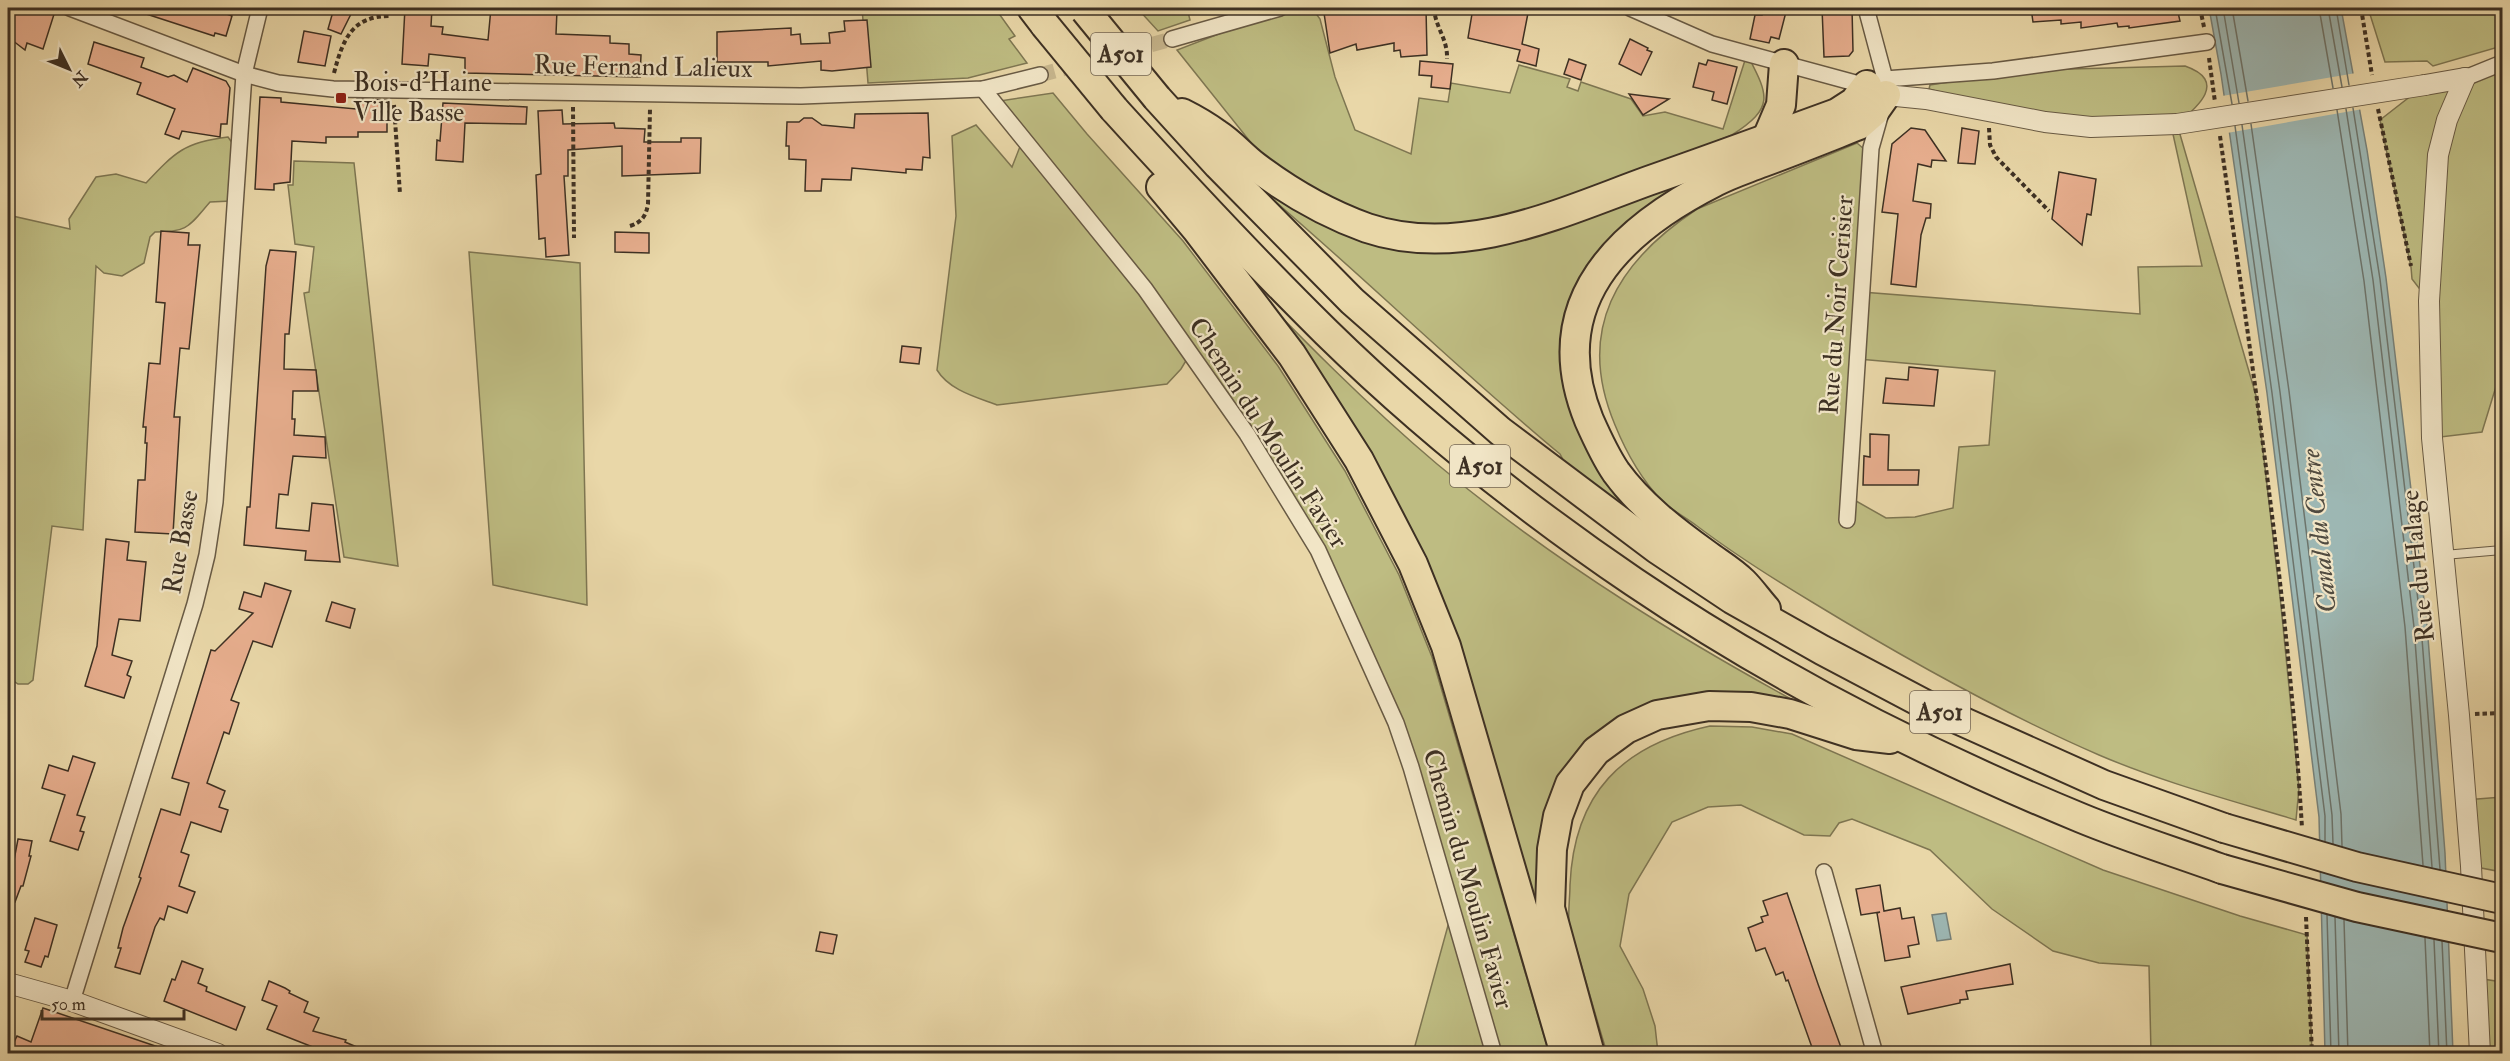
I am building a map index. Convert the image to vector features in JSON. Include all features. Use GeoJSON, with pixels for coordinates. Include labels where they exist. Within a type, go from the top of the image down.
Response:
{"type":"FeatureCollection","features":[{"type":"Feature","properties":{"kind":"highway","name":"A501"},"geometry":{"type":"LineString","coordinates":[[1084,9],[1157,98],[1218,165],[1352,301],[1500,431],[1657,549],[1732,599],[1928,706],[1997,739],[2104,785],[2224,828],[2357,867],[2502,899]]}},
{"type":"Feature","properties":{"kind":"highway","name":"A501"},"geometry":{"type":"LineString","coordinates":[[1039,16],[1114,109],[1188,190],[1328,333],[1397,398],[1471,459],[1615,568],[1694,620],[1802,685],[1910,741],[2083,819],[2222,869],[2357,907],[2502,938]]}},
{"type":"Feature","properties":{"kind":"highway"},"geometry":{"type":"LineString","coordinates":[[1767,138],[1781,105],[1784,64]]}},
{"type":"Feature","properties":{"kind":"highway"},"geometry":{"type":"LineString","coordinates":[[1157,98],[1218,134],[1255,166],[1333,213],[1368,228],[1404,236],[1438,239],[1466,237],[1529,224],[1846,108],[1861,95],[1879,86]]}},
{"type":"Feature","properties":{"kind":"highway"},"geometry":{"type":"LineString","coordinates":[[1781,627],[1742,581],[1674,530],[1639,498],[1617,473],[1599,443],[1579,395],[1573,356],[1575,334],[1582,307],[1597,276],[1622,245],[1649,220],[1717,181],[1858,125],[1874,112],[1879,86]]}},
{"type":"Feature","properties":{"kind":"highway"},"geometry":{"type":"LineString","coordinates":[[1114,109],[1132,153],[1197,230],[1292,355],[1359,460],[1413,564],[1446,646],[1565,1053]]}},
{"type":"Feature","properties":{"kind":"highway"},"geometry":{"type":"LineString","coordinates":[[1590,1053],[1550,908],[1552,849],[1558,816],[1570,784],[1596,751],[1626,729],[1657,715],[1708,706],[1751,707],[1790,714],[1856,735],[1910,741]]}},
{"type":"Feature","properties":{"kind":"street","name":"Rue Fernand Lalieux"},"geometry":{"type":"LineString","coordinates":[[70,8],[244,74],[278,83],[333,89],[801,96],[983,89],[1040,75]]}},
{"type":"Feature","properties":{"kind":"street","name":"Rue Basse"},"geometry":{"type":"LineString","coordinates":[[72,1001],[195,604],[207,555],[215,502],[244,74],[260,8]]}},
{"type":"Feature","properties":{"kind":"street"},"geometry":{"type":"LineString","coordinates":[[1172,39],[1280,8]]}},
{"type":"Feature","properties":{"kind":"street"},"geometry":{"type":"LineString","coordinates":[[1630,8],[1712,44],[1784,64],[1989,112],[2091,127],[2177,124],[2465,78],[2502,63]]}},
{"type":"Feature","properties":{"kind":"street"},"geometry":{"type":"LineString","coordinates":[[1866,8],[1879,86]]}},
{"type":"Feature","properties":{"kind":"street"},"geometry":{"type":"LineString","coordinates":[[1879,86],[2207,42]]}},
{"type":"Feature","properties":{"kind":"street","name":"Rue du Halage"},"geometry":{"type":"LineString","coordinates":[[2465,78],[2447,120],[2438,155],[2429,301],[2432,430],[2459,715],[2480,1053]]}},
{"type":"Feature","properties":{"kind":"street","name":"Rue du Noir Cerisier"},"geometry":{"type":"LineString","coordinates":[[1847,520],[1871,148],[1879,86]]}},
{"type":"Feature","properties":{"kind":"street","name":"Chemin du Moulin Favier"},"geometry":{"type":"LineString","coordinates":[[983,89],[1145,289],[1247,434],[1318,550],[1396,723],[1494,1053]]}},
{"type":"Feature","properties":{"kind":"street"},"geometry":{"type":"LineString","coordinates":[[1824,872],[1875,1053]]}},
{"type":"Feature","properties":{"kind":"street"},"geometry":{"type":"LineString","coordinates":[[8,982],[72,1001],[218,1053]]}},
{"type":"Feature","properties":{"kind":"lane"},"geometry":{"type":"LineString","coordinates":[[2444,555],[2502,550]]}},
{"type":"Feature","properties":{"kind":"path"},"geometry":{"type":"LineString","coordinates":[[1434,8],[1436,25],[1446,42],[1447,59]]}},
{"type":"Feature","properties":{"kind":"path"},"geometry":{"type":"LineString","coordinates":[[2200,8],[2216,111]]}},
{"type":"Feature","properties":{"kind":"path"},"geometry":{"type":"LineString","coordinates":[[2361,8],[2374,86]]}},
{"type":"Feature","properties":{"kind":"path"},"geometry":{"type":"LineString","coordinates":[[333,89],[336,67],[354,27],[368,18],[390,16]]}},
{"type":"Feature","properties":{"kind":"path"},"geometry":{"type":"LineString","coordinates":[[393,90],[400,194]]}},
{"type":"Feature","properties":{"kind":"path"},"geometry":{"type":"LineString","coordinates":[[573,93],[574,238]]}},
{"type":"Feature","properties":{"kind":"path"},"geometry":{"type":"LineString","coordinates":[[630,226],[639,223],[644,218],[648,204],[651,94]]}},
{"type":"Feature","properties":{"kind":"path"},"geometry":{"type":"LineString","coordinates":[[2378,108],[2412,279],[2429,301]]}},
{"type":"Feature","properties":{"kind":"path"},"geometry":{"type":"LineString","coordinates":[[1989,112],[1991,150],[2049,211]]}},
{"type":"Feature","properties":{"kind":"path"},"geometry":{"type":"LineString","coordinates":[[2220,134],[2257,399],[2282,606],[2302,835]]}},
{"type":"Feature","properties":{"kind":"path"},"geometry":{"type":"LineString","coordinates":[[2459,715],[2502,713]]}},
{"type":"Feature","properties":{"kind":"path"},"geometry":{"type":"LineString","coordinates":[[2306,915],[2312,1053]]}},
{"type":"Feature","properties":{"kind":"shaded area"},"geometry":{"type":"Polygon","coordinates":[[[862,8],[995,8],[1015,36],[1009,39],[1027,63],[968,78],[868,83],[862,8]]]}},
{"type":"Feature","properties":{"kind":"shaded area"},"geometry":{"type":"Polygon","coordinates":[[[1137,8],[1187,8],[1190,20],[1158,31],[1137,8]]]}},
{"type":"Feature","properties":{"kind":"shaded area"},"geometry":{"type":"Polygon","coordinates":[[[1286,8],[1312,8],[1320,19],[1335,77],[1355,130],[1411,154],[1419,98],[1448,102],[1451,83],[1510,93],[1519,65],[1570,79],[1567,87],[1578,91],[1581,82],[1631,99],[1643,116],[1665,112],[1723,129],[1747,54],[1760,80],[1764,99],[1762,108],[1756,116],[1732,135],[1533,214],[1442,229],[1372,218],[1299,181],[1260,154],[1177,50],[1286,8]]]}},
{"type":"Feature","properties":{"kind":"shaded area"},"geometry":{"type":"Polygon","coordinates":[[[2368,8],[2502,8],[2502,46],[2433,66],[2427,61],[2385,62],[2368,8]]]}},
{"type":"Feature","properties":{"kind":"shaded area"},"geometry":{"type":"Polygon","coordinates":[[[2502,63],[2502,367],[2482,432],[2432,438],[2429,301],[2412,279],[2380,120],[2425,85],[2502,63]]]}},
{"type":"Feature","properties":{"kind":"shaded area"},"geometry":{"type":"Polygon","coordinates":[[[2185,66],[2198,72],[2205,79],[2207,86],[2205,94],[2193,110],[2177,124],[2257,399],[2299,788],[2296,820],[2172,782],[2099,755],[1989,702],[1882,643],[1753,565],[1662,501],[1654,493],[1629,455],[1615,425],[1604,391],[1600,359],[1602,329],[1611,301],[1625,276],[1645,252],[1697,209],[1857,143],[1864,149],[1862,292],[2140,314],[2138,267],[2202,266],[2171,125],[2091,127],[1982,104],[1929,89],[1930,85],[1974,78],[1993,71],[2185,66]],[[1858,359],[1849,497],[1886,518],[1915,517],[1953,508],[1959,447],[1989,445],[1995,371],[1858,359]]]}},
{"type":"Feature","properties":{"kind":"shaded area"},"geometry":{"type":"Polygon","coordinates":[[[1053,93],[1183,241],[1278,366],[1345,471],[1399,575],[1432,657],[1549,1053],[1413,1053],[1452,911],[1411,767],[1319,550],[1190,354],[1181,369],[1167,384],[997,405],[956,388],[948,383],[937,370],[956,216],[952,136],[976,125],[1012,167],[1023,139],[993,102],[1053,93]]]}},
{"type":"Feature","properties":{"kind":"shaded area"},"geometry":{"type":"Polygon","coordinates":[[[228,137],[233,144],[231,201],[210,202],[192,222],[182,229],[155,232],[150,237],[144,263],[122,276],[104,273],[96,266],[83,530],[52,526],[33,680],[28,684],[18,684],[8,677],[8,215],[70,229],[69,219],[96,177],[116,174],[146,183],[165,163],[182,150],[201,142],[228,137]]]}},
{"type":"Feature","properties":{"kind":"shaded area"},"geometry":{"type":"Polygon","coordinates":[[[294,161],[354,163],[398,566],[344,557],[304,293],[309,292],[314,247],[295,244],[288,185],[293,185],[294,161]]]}},
{"type":"Feature","properties":{"kind":"shaded area"},"geometry":{"type":"Polygon","coordinates":[[[1237,169],[1406,247],[1714,169],[1661,206],[1563,334],[1561,357],[1567,395],[1657,535],[1568,469],[1560,454],[1237,169]]]}},
{"type":"Feature","properties":{"kind":"shaded area"},"geometry":{"type":"Polygon","coordinates":[[[469,252],[580,263],[587,605],[493,585],[469,252]]]}},
{"type":"Feature","properties":{"kind":"shaded area"},"geometry":{"type":"Polygon","coordinates":[[[1235,269],[1359,394],[1437,464],[1528,535],[1673,631],[1824,717],[1707,695],[1563,782],[1551,963],[1454,646],[1235,269]]]}},
{"type":"Feature","properties":{"kind":"shaded area"},"geometry":{"type":"Polygon","coordinates":[[[1710,726],[1752,727],[1792,734],[2103,870],[2240,916],[2307,935],[2312,1053],[2151,1053],[2149,966],[2099,963],[2053,951],[1992,909],[1930,850],[1852,819],[1839,823],[1830,836],[1804,835],[1741,805],[1708,807],[1672,822],[1629,894],[1620,946],[1643,989],[1655,1026],[1658,1053],[1607,1053],[1569,922],[1570,885],[1581,824],[1593,799],[1609,778],[1628,760],[1652,746],[1710,726]]]}},
{"type":"Feature","properties":{"kind":"shaded area"},"geometry":{"type":"Polygon","coordinates":[[[2502,797],[2502,872],[2471,866],[2465,800],[2502,797]]]}},
{"type":"Feature","properties":{"kind":"shaded area"},"geometry":{"type":"Polygon","coordinates":[[[2476,978],[2502,982],[2502,1053],[2480,1053],[2476,978]]]}},
{"type":"Feature","properties":{"kind":"water","name":"Canal du Centre"},"geometry":{"type":"Polygon","coordinates":[[[2209,8],[2341,8],[2367,150],[2386,278],[2427,625],[2445,853],[2453,1053],[2325,1053],[2319,817],[2267,393],[2221,74],[2209,8]]]}},
{"type":"Feature","properties":{"kind":"water"},"geometry":{"type":"Polygon","coordinates":[[[1946,913],[1951,939],[1937,941],[1932,915],[1946,913]]]}},
{"type":"Feature","properties":{"kind":"pier"},"geometry":{"type":"Polygon","coordinates":[[[2356,73],[2363,109],[2227,133],[2222,96],[2356,73]]]}},
{"type":"Feature","properties":{"kind":"building"},"geometry":{"type":"Polygon","coordinates":[[[8,8],[56,8],[43,49],[27,43],[25,50],[8,37],[8,8]]]}},
{"type":"Feature","properties":{"kind":"building"},"geometry":{"type":"Polygon","coordinates":[[[135,8],[217,8],[216,10],[232,16],[226,36],[215,33],[214,36],[134,10],[135,8]]]}},
{"type":"Feature","properties":{"kind":"building"},"geometry":{"type":"Polygon","coordinates":[[[334,8],[354,8],[341,34],[328,29],[334,8]]]}},
{"type":"Feature","properties":{"kind":"building"},"geometry":{"type":"Polygon","coordinates":[[[405,8],[432,8],[431,26],[443,27],[442,34],[488,40],[491,8],[557,10],[556,34],[610,36],[610,43],[629,44],[629,54],[641,55],[640,77],[465,73],[465,58],[429,54],[428,66],[402,64],[405,8]]]}},
{"type":"Feature","properties":{"kind":"building"},"geometry":{"type":"Polygon","coordinates":[[[1344,8],[1426,8],[1427,55],[1401,57],[1400,50],[1394,51],[1394,43],[1357,50],[1356,44],[1330,53],[1324,13],[1344,8]]]}},
{"type":"Feature","properties":{"kind":"building"},"geometry":{"type":"Polygon","coordinates":[[[1473,8],[1529,8],[1522,44],[1539,49],[1536,66],[1517,61],[1520,50],[1468,38],[1473,8]]]}},
{"type":"Feature","properties":{"kind":"building"},"geometry":{"type":"Polygon","coordinates":[[[1761,8],[1787,8],[1779,39],[1771,37],[1769,43],[1750,39],[1755,15],[1762,15],[1761,8]]]}},
{"type":"Feature","properties":{"kind":"building"},"geometry":{"type":"Polygon","coordinates":[[[1822,8],[1852,8],[1853,51],[1849,56],[1824,57],[1822,8]]]}},
{"type":"Feature","properties":{"kind":"building"},"geometry":{"type":"Polygon","coordinates":[[[2031,8],[2177,8],[2180,21],[2129,28],[2129,26],[2118,27],[2117,23],[2081,28],[2081,22],[2061,24],[2061,20],[2033,22],[2031,8]]]}},
{"type":"Feature","properties":{"kind":"building"},"geometry":{"type":"Polygon","coordinates":[[[867,20],[871,67],[832,71],[821,70],[821,61],[768,66],[768,62],[717,62],[717,32],[791,28],[791,35],[800,34],[801,44],[830,43],[829,33],[845,31],[844,21],[867,20]]]}},
{"type":"Feature","properties":{"kind":"building"},"geometry":{"type":"Polygon","coordinates":[[[304,31],[331,36],[325,66],[298,62],[304,31]]]}},
{"type":"Feature","properties":{"kind":"building"},"geometry":{"type":"Polygon","coordinates":[[[1630,39],[1652,52],[1641,75],[1619,64],[1630,39]]]}},
{"type":"Feature","properties":{"kind":"building"},"geometry":{"type":"Polygon","coordinates":[[[94,42],[144,58],[141,67],[168,77],[174,75],[187,82],[193,68],[226,81],[230,88],[227,124],[221,124],[220,137],[182,131],[179,139],[165,134],[175,109],[137,94],[141,83],[88,64],[94,42]]]}},
{"type":"Feature","properties":{"kind":"building"},"geometry":{"type":"Polygon","coordinates":[[[1569,59],[1586,65],[1581,80],[1564,74],[1569,59]]]}},
{"type":"Feature","properties":{"kind":"building"},"geometry":{"type":"Polygon","coordinates":[[[1708,60],[1737,67],[1727,104],[1712,100],[1714,92],[1693,87],[1699,63],[1706,65],[1708,60]]]}},
{"type":"Feature","properties":{"kind":"building"},"geometry":{"type":"Polygon","coordinates":[[[1420,61],[1453,64],[1450,89],[1431,87],[1432,76],[1419,75],[1420,61]]]}},
{"type":"Feature","properties":{"kind":"building"},"geometry":{"type":"Polygon","coordinates":[[[1629,94],[1669,99],[1643,115],[1629,94]]]}},
{"type":"Feature","properties":{"kind":"building"},"geometry":{"type":"Polygon","coordinates":[[[260,97],[281,98],[281,102],[356,109],[357,99],[387,100],[387,132],[358,132],[358,137],[326,137],[326,143],[292,141],[290,182],[274,184],[274,190],[255,189],[260,97]]]}},
{"type":"Feature","properties":{"kind":"building"},"geometry":{"type":"Polygon","coordinates":[[[443,103],[527,107],[526,124],[465,123],[463,162],[436,160],[443,103]]]}},
{"type":"Feature","properties":{"kind":"building"},"geometry":{"type":"Polygon","coordinates":[[[562,110],[563,124],[614,123],[615,128],[645,129],[644,142],[681,142],[681,138],[701,138],[700,173],[622,176],[622,146],[568,150],[568,176],[564,176],[569,255],[546,257],[545,238],[539,239],[536,175],[541,174],[538,111],[562,110]]]}},
{"type":"Feature","properties":{"kind":"building"},"geometry":{"type":"Polygon","coordinates":[[[928,113],[930,158],[923,157],[922,170],[906,169],[906,173],[852,168],[851,180],[822,179],[821,191],[805,191],[806,160],[789,159],[789,146],[786,146],[787,122],[799,122],[804,118],[812,118],[822,125],[854,128],[855,114],[928,113]]]}},
{"type":"Feature","properties":{"kind":"building"},"geometry":{"type":"Polygon","coordinates":[[[1911,128],[1925,130],[1946,161],[1932,160],[1931,167],[1918,164],[1913,201],[1931,204],[1930,218],[1926,218],[1921,235],[1916,287],[1891,284],[1898,214],[1882,212],[1892,144],[1911,128]]]}},
{"type":"Feature","properties":{"kind":"building"},"geometry":{"type":"Polygon","coordinates":[[[1962,128],[1979,131],[1975,164],[1958,163],[1962,128]]]}},
{"type":"Feature","properties":{"kind":"building"},"geometry":{"type":"Polygon","coordinates":[[[2059,172],[2096,179],[2091,215],[2087,214],[2082,245],[2052,219],[2059,172]]]}},
{"type":"Feature","properties":{"kind":"building"},"geometry":{"type":"Polygon","coordinates":[[[161,231],[189,233],[188,245],[200,245],[189,349],[180,348],[174,417],[180,417],[173,534],[135,532],[138,480],[145,480],[147,443],[145,443],[146,427],[143,427],[149,363],[160,364],[165,303],[156,302],[161,231]]]}},
{"type":"Feature","properties":{"kind":"building"},"geometry":{"type":"Polygon","coordinates":[[[615,232],[649,233],[649,253],[615,252],[615,232]]]}},
{"type":"Feature","properties":{"kind":"building"},"geometry":{"type":"Polygon","coordinates":[[[270,250],[296,252],[289,334],[285,334],[284,369],[316,370],[318,391],[293,391],[294,435],[325,437],[326,458],[293,456],[288,495],[279,494],[276,528],[309,531],[312,503],[333,505],[340,562],[305,560],[306,551],[244,545],[247,507],[250,507],[266,266],[270,250]]]}},
{"type":"Feature","properties":{"kind":"building"},"geometry":{"type":"Polygon","coordinates":[[[902,346],[921,348],[919,364],[900,362],[902,346]]]}},
{"type":"Feature","properties":{"kind":"building"},"geometry":{"type":"Polygon","coordinates":[[[1909,367],[1938,370],[1934,406],[1883,403],[1886,378],[1908,380],[1909,367]]]}},
{"type":"Feature","properties":{"kind":"building"},"geometry":{"type":"Polygon","coordinates":[[[1870,434],[1889,435],[1888,470],[1919,470],[1918,485],[1863,485],[1864,456],[1870,457],[1870,434]]]}},
{"type":"Feature","properties":{"kind":"building"},"geometry":{"type":"Polygon","coordinates":[[[106,539],[129,542],[127,560],[146,562],[140,621],[119,619],[112,655],[132,661],[127,675],[131,677],[124,698],[85,686],[97,646],[106,539]]]}},
{"type":"Feature","properties":{"kind":"building"},"geometry":{"type":"Polygon","coordinates":[[[265,583],[291,591],[272,647],[253,641],[231,700],[239,703],[229,734],[224,732],[207,783],[225,791],[219,807],[228,810],[221,832],[191,822],[181,852],[189,855],[179,886],[195,892],[187,913],[168,906],[164,920],[160,918],[155,927],[140,974],[115,967],[121,948],[118,948],[123,928],[141,878],[139,877],[161,809],[180,815],[189,783],[172,778],[211,650],[215,651],[253,613],[239,609],[244,592],[261,597],[265,583]]]}},
{"type":"Feature","properties":{"kind":"building"},"geometry":{"type":"Polygon","coordinates":[[[332,602],[355,609],[350,628],[326,621],[332,602]]]}},
{"type":"Feature","properties":{"kind":"building"},"geometry":{"type":"Polygon","coordinates":[[[73,756],[95,763],[77,815],[85,817],[80,831],[84,832],[78,850],[50,841],[65,795],[42,788],[49,765],[68,771],[73,756]]]}},
{"type":"Feature","properties":{"kind":"building"},"geometry":{"type":"Polygon","coordinates":[[[18,839],[32,841],[29,856],[31,856],[23,886],[15,902],[8,900],[8,892],[18,839]]]}},
{"type":"Feature","properties":{"kind":"building"},"geometry":{"type":"Polygon","coordinates":[[[1880,885],[1884,911],[1900,908],[1902,919],[1914,917],[1919,944],[1908,946],[1910,957],[1885,961],[1877,913],[1880,912],[1861,915],[1856,889],[1880,885]]]}},
{"type":"Feature","properties":{"kind":"building"},"geometry":{"type":"Polygon","coordinates":[[[1787,893],[1843,1053],[1814,1053],[1788,980],[1786,981],[1783,972],[1776,975],[1765,948],[1756,951],[1748,928],[1763,922],[1761,917],[1768,915],[1763,901],[1787,893]]]}},
{"type":"Feature","properties":{"kind":"building"},"geometry":{"type":"Polygon","coordinates":[[[35,918],[57,925],[48,957],[45,956],[41,967],[25,962],[29,951],[25,950],[35,918]]]}},
{"type":"Feature","properties":{"kind":"building"},"geometry":{"type":"Polygon","coordinates":[[[820,932],[837,935],[833,954],[816,951],[820,932]]]}},
{"type":"Feature","properties":{"kind":"building"},"geometry":{"type":"Polygon","coordinates":[[[182,961],[203,969],[198,983],[207,987],[206,991],[245,1007],[236,1030],[164,1001],[182,961]]]}},
{"type":"Feature","properties":{"kind":"building"},"geometry":{"type":"Polygon","coordinates":[[[2010,964],[2013,984],[1966,991],[1968,999],[1960,1000],[1960,1003],[1908,1014],[1901,987],[2010,964]]]}},
{"type":"Feature","properties":{"kind":"building"},"geometry":{"type":"Polygon","coordinates":[[[269,981],[308,1002],[304,1012],[319,1018],[313,1031],[346,1040],[345,1042],[371,1053],[328,1053],[267,1029],[277,1006],[262,1000],[269,981]]]}},
{"type":"Feature","properties":{"kind":"building"},"geometry":{"type":"Polygon","coordinates":[[[43,1008],[170,1051],[169,1053],[62,1053],[49,1049],[59,1053],[9,1053],[17,1036],[31,1042],[43,1008]]]}},
{"type":"Feature","properties":{"kind":"tunnel"},"geometry":{"type":"LineString","coordinates":[[1040,75],[1172,39]]}},
{"type":"Feature","properties":{"kind":"place","name":"Bois-d'Haine Ville Basse"},"geometry":{"type":"Point","coordinates":[341,98]}}]}
